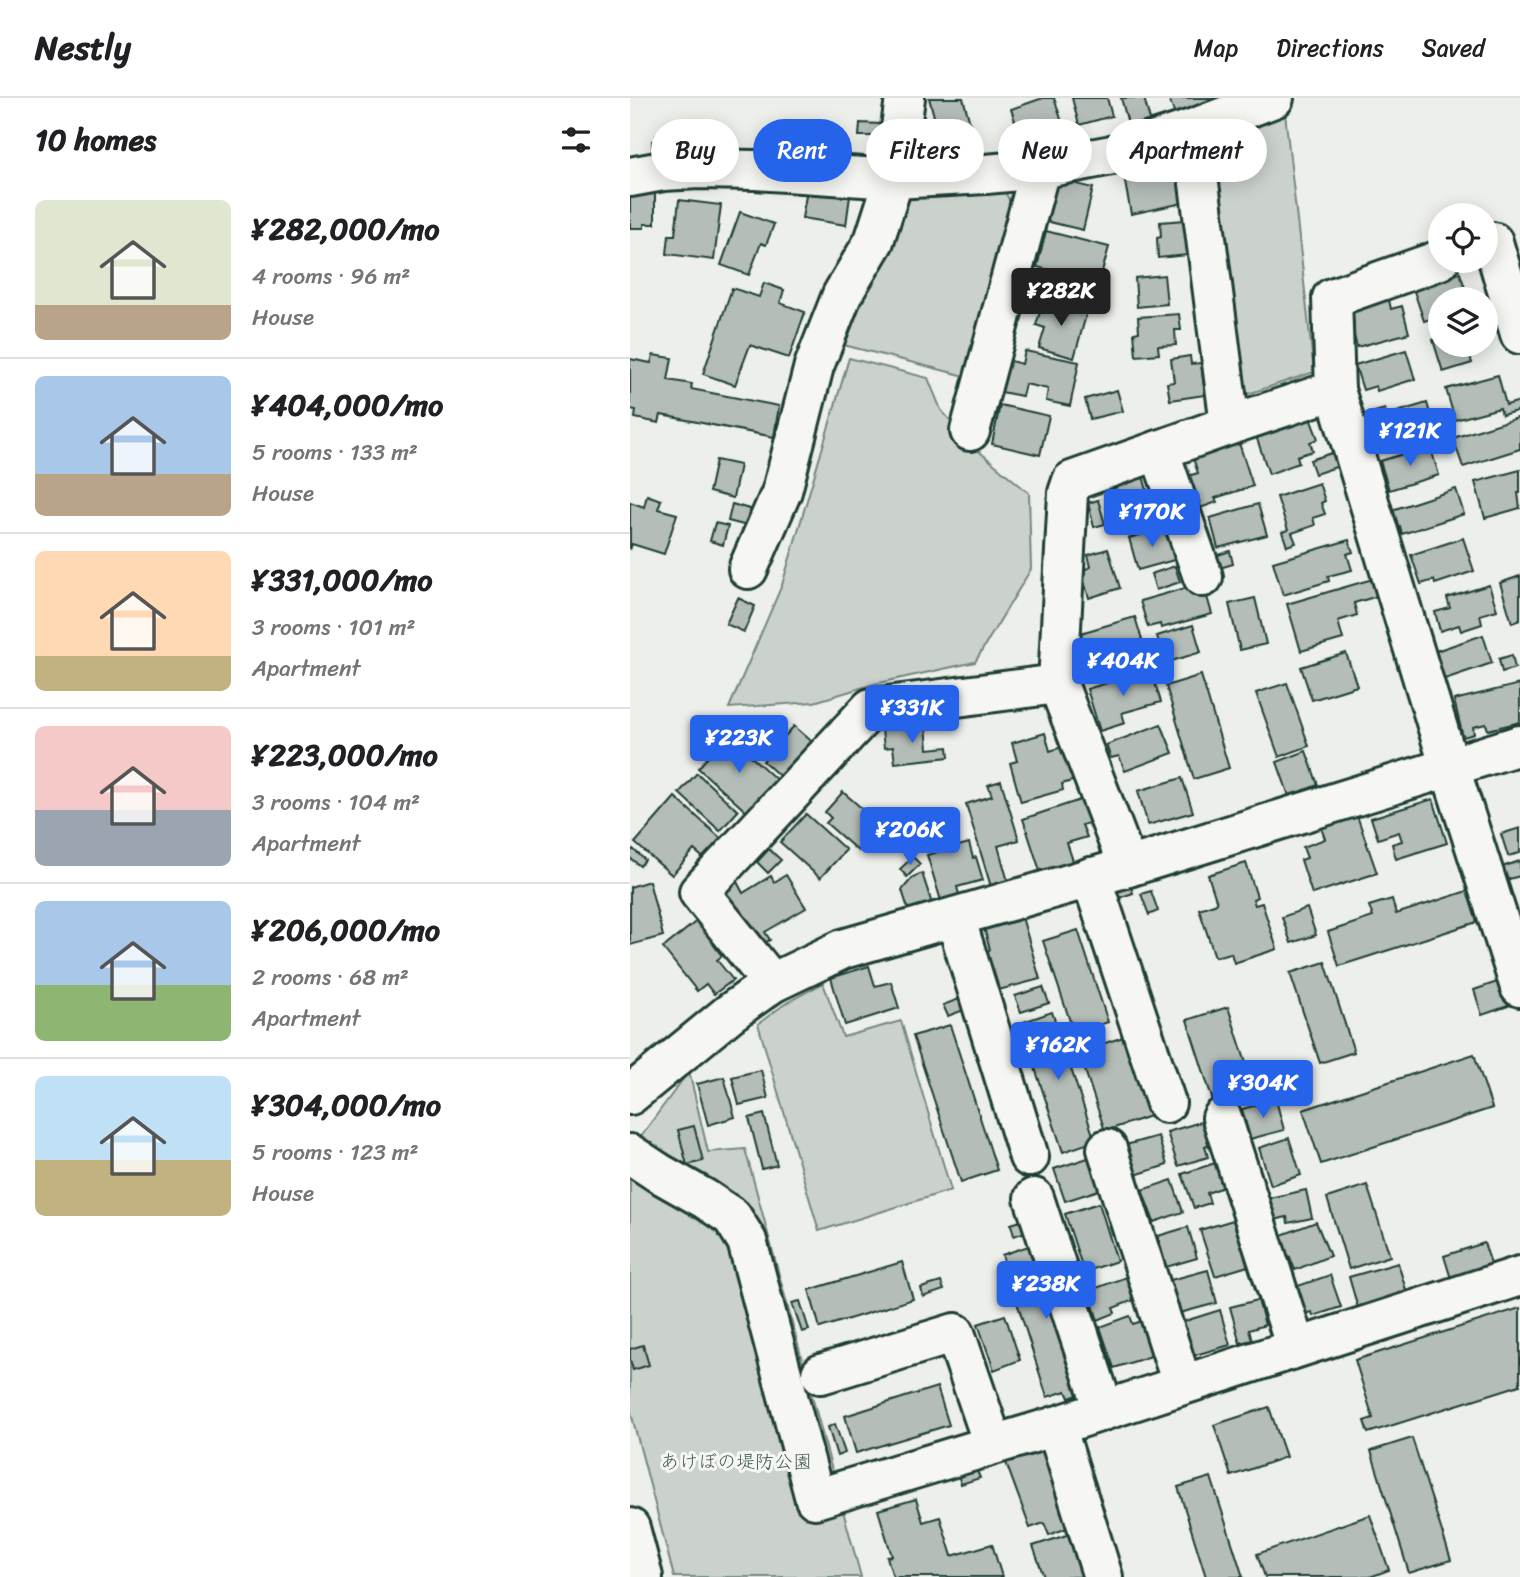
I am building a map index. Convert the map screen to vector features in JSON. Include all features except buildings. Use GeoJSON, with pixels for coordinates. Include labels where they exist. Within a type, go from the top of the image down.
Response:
{"type":"FeatureCollection","features":[{"type":"Feature","properties":{"kind":"street"},"geometry":{"type":"LineString","coordinates":[[902,119],[905,98]]}},
{"type":"Feature","properties":{"kind":"street"},"geometry":{"type":"LineString","coordinates":[[1218,119],[1274,98]]}},
{"type":"Feature","properties":{"kind":"street"},"geometry":{"type":"LineString","coordinates":[[630,177],[663,171],[698,169],[866,177]]}},
{"type":"Feature","properties":{"kind":"street"},"geometry":{"type":"LineString","coordinates":[[748,569],[782,491],[814,366],[842,295],[874,241],[893,182]]}},
{"type":"Feature","properties":{"kind":"street"},"geometry":{"type":"LineString","coordinates":[[970,431],[1037,182]]}},
{"type":"Feature","properties":{"kind":"street"},"geometry":{"type":"LineString","coordinates":[[1199,182],[1230,425]]}},
{"type":"Feature","properties":{"kind":"street"},"geometry":{"type":"LineString","coordinates":[[1500,239],[1520,334]]}},
{"type":"Feature","properties":{"kind":"street"},"geometry":{"type":"LineString","coordinates":[[1428,264],[1332,298],[1335,390],[1520,987]]}},
{"type":"Feature","properties":{"kind":"street"},"geometry":{"type":"LineString","coordinates":[[1128,867],[1058,684],[1068,493],[1072,481],[1335,390]]}},
{"type":"Feature","properties":{"kind":"street"},"geometry":{"type":"LineString","coordinates":[[1159,450],[1203,577]]}},
{"type":"Feature","properties":{"kind":"street"},"geometry":{"type":"LineString","coordinates":[[772,983],[699,892],[871,708],[1058,684]]}},
{"type":"Feature","properties":{"kind":"street"},"geometry":{"type":"LineString","coordinates":[[630,1095],[730,1013],[772,983],[843,949],[1128,867],[1520,745]]}},
{"type":"Feature","properties":{"kind":"street"},"geometry":{"type":"LineString","coordinates":[[1091,877],[1166,1103]]}},
{"type":"Feature","properties":{"kind":"street"},"geometry":{"type":"LineString","coordinates":[[955,916],[1029,1157]]}},
{"type":"Feature","properties":{"kind":"street"},"geometry":{"type":"LineString","coordinates":[[1222,1118],[1296,1348]]}},
{"type":"Feature","properties":{"kind":"street"},"geometry":{"type":"LineString","coordinates":[[1107,1149],[1182,1384]]}},
{"type":"Feature","properties":{"kind":"street"},"geometry":{"type":"LineString","coordinates":[[630,1154],[732,1217],[747,1241],[815,1499],[1056,1426],[1520,1276]]}},
{"type":"Feature","properties":{"kind":"street"},"geometry":{"type":"LineString","coordinates":[[1034,1198],[1104,1410]]}},
{"type":"Feature","properties":{"kind":"street"},"geometry":{"type":"LineString","coordinates":[[821,1374],[955,1333],[993,1444]]}},
{"type":"Feature","properties":{"kind":"street"},"geometry":{"type":"LineString","coordinates":[[1056,1426],[1102,1577]]}},
{"type":"Feature","properties":{"kind":"street"},"geometry":{"type":"LineString","coordinates":[[630,1528],[643,1577]]}},
{"type":"Feature","properties":{"kind":"green space"},"geometry":{"type":"Polygon","coordinates":[[[1285,113],[1314,372],[1239,397],[1207,182],[1267,182],[1267,120],[1285,113]]]}},
{"type":"Feature","properties":{"kind":"green space"},"geometry":{"type":"Polygon","coordinates":[[[1001,183],[1010,202],[969,377],[836,343],[904,193],[1001,183]]]}},
{"type":"Feature","properties":{"kind":"green space"},"geometry":{"type":"Polygon","coordinates":[[[849,358],[928,378],[941,410],[975,448],[1029,493],[1031,569],[975,662],[874,684],[814,702],[729,708],[782,585],[849,358]]]}},
{"type":"Feature","properties":{"kind":"green space"},"geometry":{"type":"Polygon","coordinates":[[[823,983],[843,1037],[901,1021],[951,1190],[819,1231],[758,1024],[786,1003],[823,983]]]}},
{"type":"Feature","properties":{"kind":"green space","name":"あけぼの堤防公園"},"geometry":{"type":"Polygon","coordinates":[[[689,1071],[708,1152],[745,1149],[861,1577],[674,1577],[630,1409],[630,1151],[689,1071]]]}}]}
